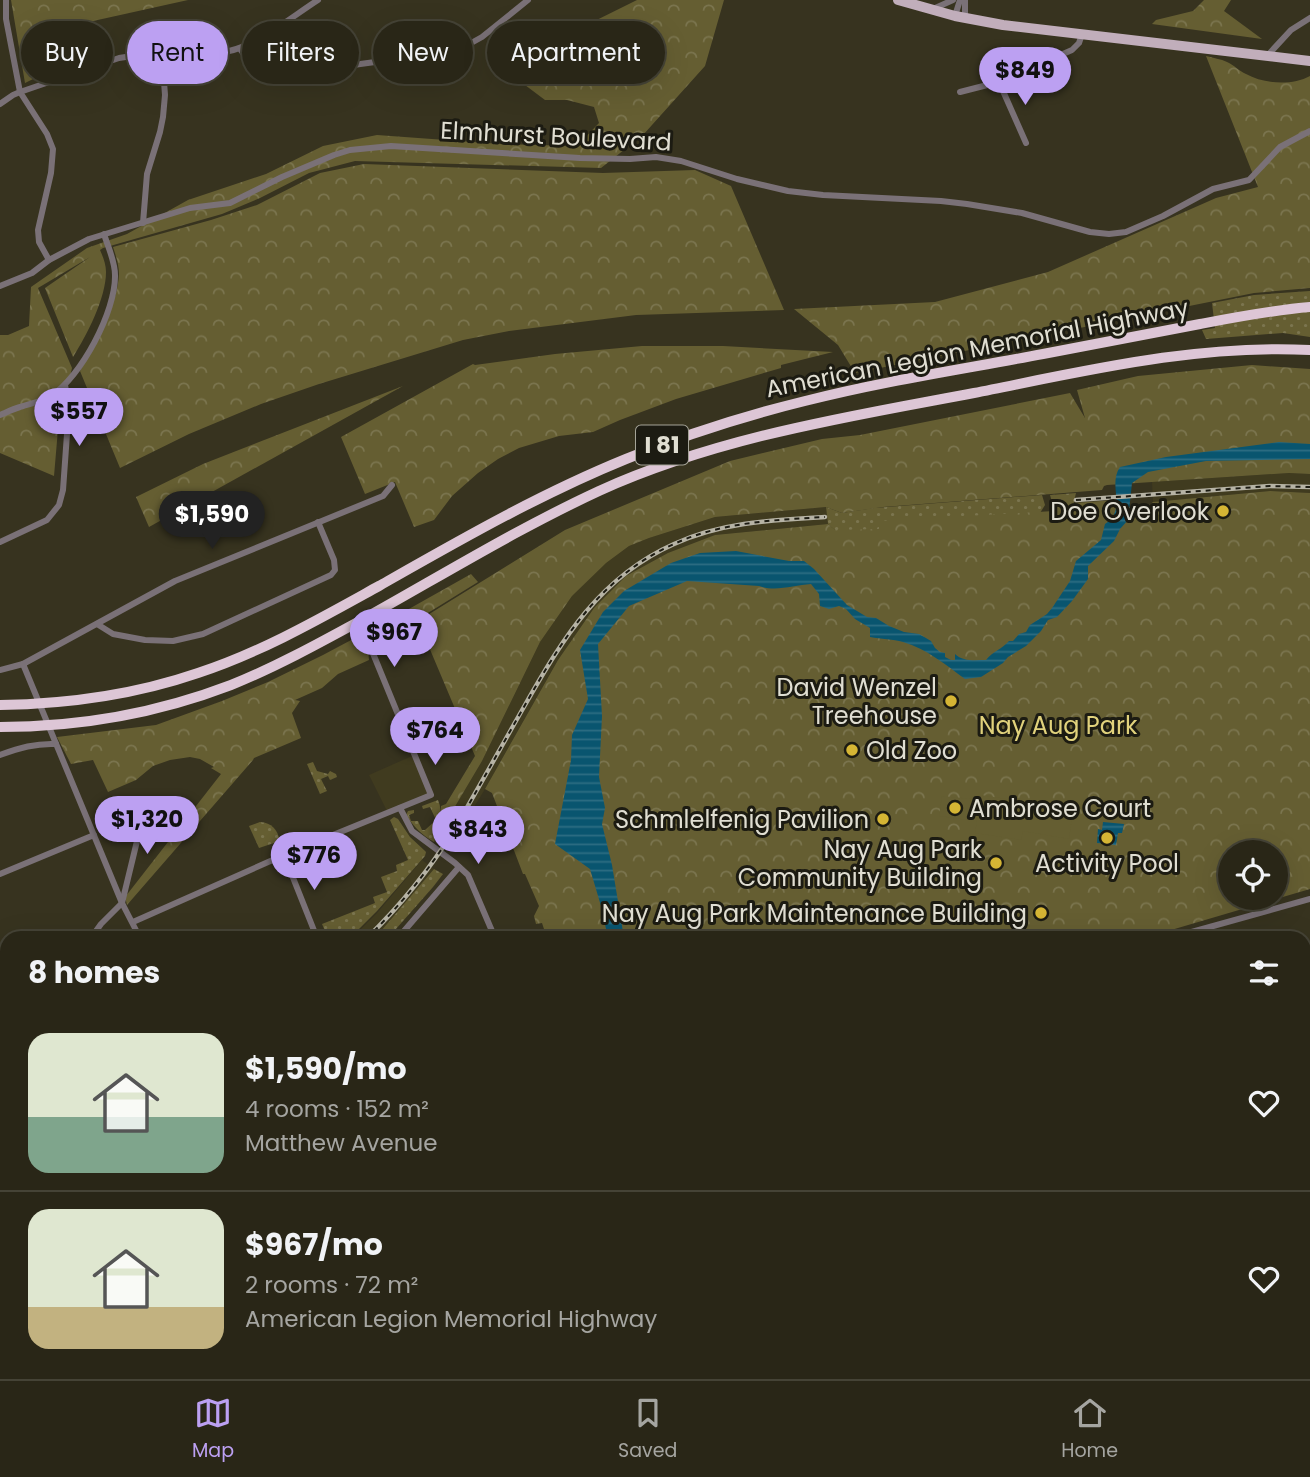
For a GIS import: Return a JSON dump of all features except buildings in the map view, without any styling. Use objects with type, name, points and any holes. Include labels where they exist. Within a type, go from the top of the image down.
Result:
[{"type":"highway","name":"American Legion Memorial Highway","points":[[0,705],[109,696],[148,688],[235,659],[305,626],[543,496],[628,458],[714,427],[790,404],[855,390],[1153,332],[1310,307]]},
{"type":"highway","name":"American Legion Memorial Highway","points":[[0,727],[104,719],[168,705],[255,675],[566,507],[637,475],[712,449],[816,423],[1148,359],[1224,350],[1310,350]]},
{"type":"main road","points":[[898,0],[930,10],[1003,25],[1310,61]]},
{"type":"street","points":[[6,0],[6,19],[20,92],[47,134],[53,149],[51,173],[38,230],[39,242],[49,260]]},
{"type":"street","points":[[228,51],[240,49],[318,0]]},
{"type":"street","points":[[240,49],[254,67],[273,76],[426,55],[470,44],[528,0]]},
{"type":"street","points":[[930,10],[953,0]]},
{"type":"street","points":[[960,17],[966,13],[962,0]]},
{"type":"street","points":[[1267,56],[1291,30],[1310,18]]},
{"type":"street","points":[[960,92],[999,82],[1072,50],[1079,43],[1082,34]]},
{"type":"street","points":[[0,104],[20,92],[127,57]]},
{"type":"street","points":[[999,82],[1026,143]]},
{"type":"street","points":[[143,223],[147,174],[163,117],[164,84]]},
{"type":"street","name":"Elmhurst Boulevard","points":[[0,286],[32,273],[49,260],[89,239],[190,208],[230,204],[282,177],[349,150],[391,146],[580,158],[656,157],[681,161],[737,179],[788,191],[954,203],[1022,212],[1100,234],[1118,234],[1167,214],[1213,189],[1249,180],[1280,147],[1310,131]]},
{"type":"street","points":[[0,415],[43,400],[65,385],[95,342],[107,312],[115,273],[104,234]]},
{"type":"street","points":[[0,542],[47,520],[58,508],[63,491],[69,406],[65,385]]},
{"type":"street","points":[[0,670],[23,664],[175,581],[383,496],[392,485]]},
{"type":"street","points":[[97,624],[113,634],[145,640],[173,641],[203,634],[331,575],[335,570],[334,560],[318,522]]},
{"type":"street","points":[[133,922],[284,855],[431,795],[372,651]]},
{"type":"street","points":[[23,664],[122,903],[137,931]]},
{"type":"street","points":[[0,755],[32,745],[56,744]]},
{"type":"street","points":[[96,931],[122,903],[146,804]]},
{"type":"street","points":[[400,808],[412,831],[468,875],[492,931]]},
{"type":"street","points":[[0,874],[94,835]]},
{"type":"street","points":[[284,855],[314,931]]},
{"type":"street","points":[[404,931],[459,867]]},
{"type":"street","points":[[1195,931],[1310,899]]},
{"type":"shaded area","points":[[1310,474],[1310,493],[1270,491],[1153,502],[1152,482]]},
{"type":"shaded area","points":[[826,507],[828,524],[715,535],[594,608],[558,660],[448,850],[434,842],[482,761],[540,642],[572,596],[603,565],[629,546],[715,517]]},
{"type":"shaded area","points":[[412,756],[429,794],[388,813],[369,775]]},
{"type":"shaded area","points":[[422,860],[434,869],[381,931],[359,931]]},
{"type":"green space","points":[[11,0],[188,0],[93,21],[21,21],[21,59]]},
{"type":"green space","points":[[637,0],[724,0],[705,66],[643,135],[601,168],[355,161],[309,173],[222,214],[100,250],[106,272],[103,293],[90,327],[73,357],[45,288],[90,257],[38,288],[72,368],[58,429],[54,476],[0,453],[0,335],[8,335],[29,326],[31,287],[87,248],[127,234],[188,200],[266,174],[323,146],[377,135],[500,144],[577,146],[599,123],[594,107],[567,100],[545,100],[524,84],[665,84],[665,21],[595,21]]},
{"type":"green space","points":[[1204,0],[1231,0],[1224,11],[1262,39],[1152,24],[1156,20],[1193,11]]},
{"type":"green space","points":[[1206,56],[1225,61],[1243,73],[1269,82],[1295,81],[1310,76],[1310,288],[1254,293],[855,373],[838,345],[794,309],[935,302],[1048,272],[1216,198],[1258,187]]},
{"type":"green space","points":[[364,164],[603,173],[695,170],[731,186],[784,310],[636,315],[509,331],[463,340],[261,404],[189,434],[120,468],[80,371],[99,337],[115,298],[119,274],[113,247],[257,205],[320,173]]},
{"type":"green space","points":[[1310,291],[1310,337],[1283,333],[1206,339],[1202,330],[1215,328],[1212,303],[1254,295]]},
{"type":"green space","points":[[642,346],[723,346],[833,352],[781,365],[781,368],[676,399],[593,432],[559,436],[519,448],[478,473],[452,496],[434,520],[414,527],[395,482],[365,494],[341,437],[473,364]]},
{"type":"green space","points":[[1252,365],[1310,369],[1310,474],[1289,473],[1107,485],[1102,490],[883,507],[842,513],[826,507],[715,517],[629,546],[606,563],[572,596],[540,642],[482,761],[434,842],[441,806],[446,804],[475,756],[418,621],[565,530],[730,461],[822,439],[860,435],[1070,393],[1085,418],[1077,390],[1138,376]]},
{"type":"green space","points":[[403,386],[149,527],[136,497],[203,464]]},
{"type":"green space","name":"Nay Aug Park","points":[[1270,491],[1310,493],[1310,889],[1288,895],[1288,840],[1218,840],[1218,910],[1239,910],[1168,931],[545,931],[542,923],[536,924],[534,916],[539,906],[523,874],[492,793],[485,789],[558,660],[594,608],[626,576],[668,553],[715,535],[828,524],[835,530],[879,529],[879,521],[1071,510],[1073,503],[1116,500],[1114,508]]},
{"type":"green space","points":[[1076,493],[1070,518],[838,533],[828,524],[826,507],[842,513],[874,508],[1042,495],[1045,505],[1040,513],[1047,516],[1053,505],[1050,495]]},
{"type":"green space","points":[[471,574],[478,582],[368,650],[369,660],[338,674],[322,688],[295,700],[300,701],[292,713],[301,738],[254,758],[127,905],[125,897],[221,774],[200,759],[190,757],[170,760],[153,766],[136,780],[108,792],[93,760],[71,764],[57,737],[156,725],[222,701],[323,655]]},
{"type":"green space","points":[[313,762],[317,771],[328,774],[330,771],[337,777],[330,780],[328,776],[321,779],[327,791],[320,794],[307,764]]},
{"type":"green space","points":[[981,795],[1073,810],[1069,839],[1023,831],[1021,840],[975,833]]},
{"type":"green space","name":"Ambrose Court","points":[[942,796],[971,799],[968,820],[939,816]]},
{"type":"green space","points":[[438,800],[440,816],[434,842],[426,837],[412,823],[406,815],[408,811],[414,810],[414,813],[409,815],[411,821],[418,821],[422,830],[425,830],[436,820],[430,807],[423,809],[422,806]]},
{"type":"green space","points":[[394,817],[398,819],[410,837],[426,852],[425,856],[357,931],[325,931],[322,924],[375,903],[373,897],[387,892],[381,877],[397,871],[396,865],[408,860],[390,820]]},
{"type":"green space","points":[[260,822],[273,827],[280,841],[259,848],[249,826]]},
{"type":"green space","points":[[434,869],[443,874],[394,931],[381,931]]},
{"type":"water","points":[[1279,442],[1310,444],[1310,459],[1206,461],[1148,472],[1132,483],[1128,520],[1114,541],[1088,566],[1088,579],[1072,601],[1057,617],[1048,620],[1026,646],[981,677],[965,679],[912,645],[870,637],[870,628],[855,619],[846,609],[839,606],[829,609],[820,606],[819,594],[811,584],[772,588],[687,581],[629,606],[598,644],[602,716],[599,777],[605,808],[602,824],[623,931],[606,931],[590,869],[555,844],[571,760],[572,735],[588,699],[580,650],[603,612],[624,591],[671,563],[700,553],[736,551],[789,561],[804,561],[847,605],[867,617],[876,618],[904,632],[919,634],[931,641],[935,648],[951,660],[955,660],[955,654],[965,659],[986,660],[1047,614],[1070,581],[1076,561],[1101,540],[1105,524],[1115,511],[1115,482],[1120,467],[1166,457]]},
{"type":"water","name":"Activity Pool","points":[[1103,822],[1124,824],[1122,833],[1118,833],[1116,845],[1097,843],[1098,829],[1102,830]]},
{"type":"railway","points":[[1076,500],[1270,486],[1310,487]]},
{"type":"railway","points":[[374,931],[403,900],[435,859],[554,656],[569,633],[604,592],[648,558],[692,537],[748,523],[825,517]]},
{"type":"place","name":"Doe Overlook","points":[[1223,511]]},
{"type":"place","name":"David Wenzel Treehouse","points":[[951,701]]},
{"type":"place","name":"Old Zoo","points":[[852,750]]},
{"type":"place","name":"Ambrose Court","points":[[955,808]]},
{"type":"place","name":"Schmlelfenig Pavilion","points":[[883,819]]},
{"type":"place","name":"Activity Pool","points":[[1107,838]]},
{"type":"place","name":"Nay Aug Park Community Building","points":[[996,863]]},
{"type":"place","name":"Nay Aug Park Maintenance Building","points":[[1041,913]]}]
